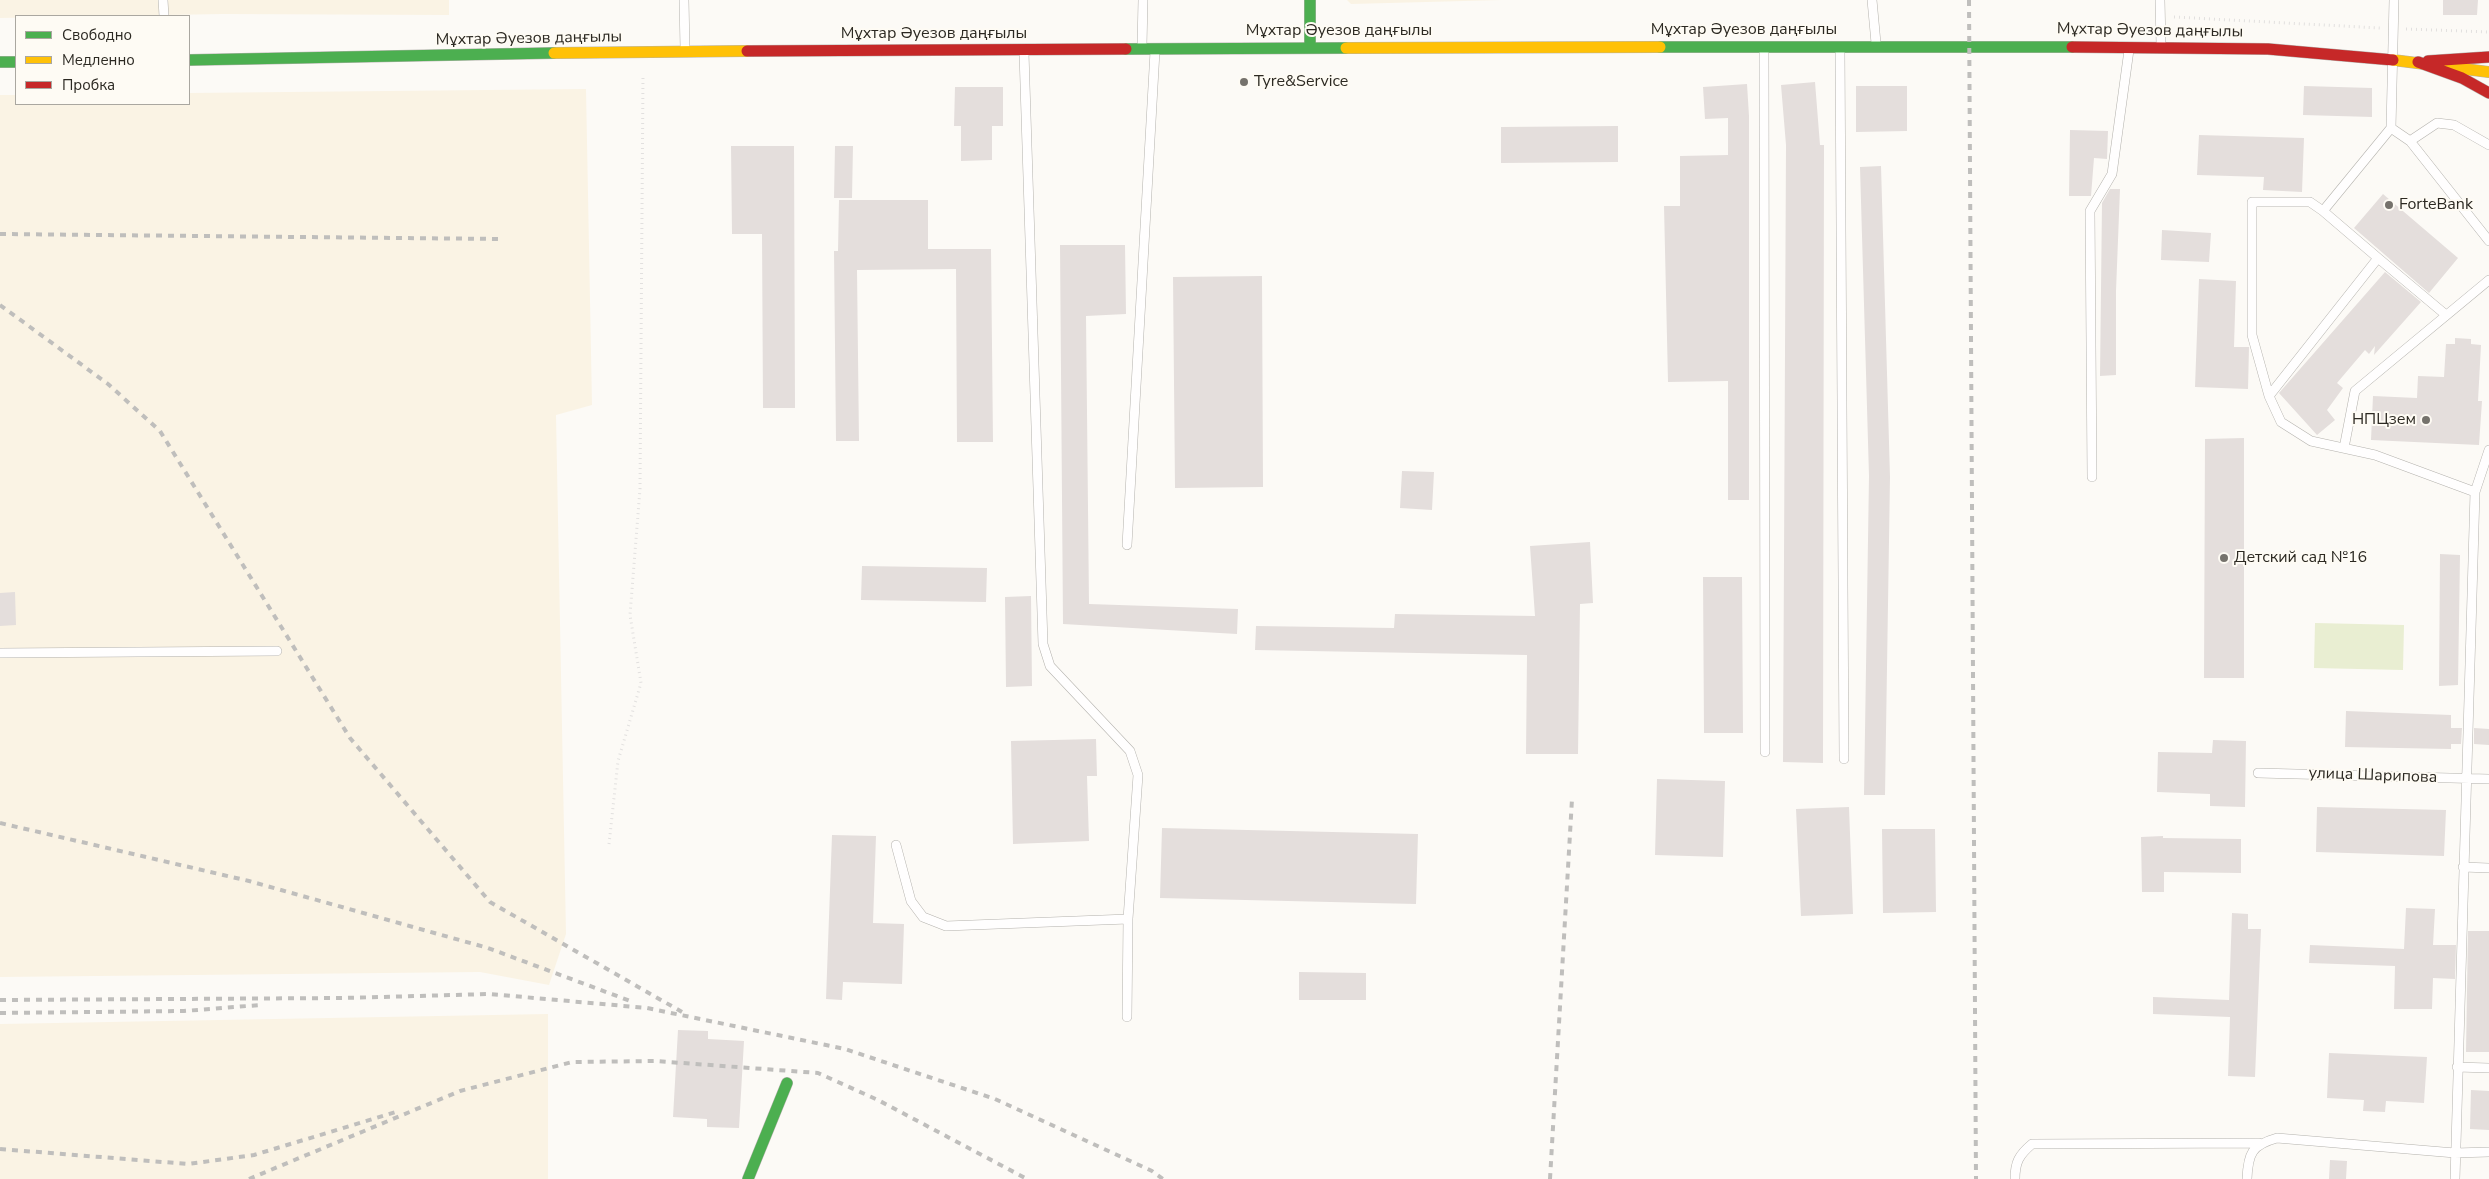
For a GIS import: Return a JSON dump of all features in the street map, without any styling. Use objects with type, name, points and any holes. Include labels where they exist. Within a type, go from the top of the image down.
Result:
[{"type":"main road","points":[[1310,0],[1310,47]]},
{"type":"main road","name":"Мұхтар Әуезов даңғылы","points":[[190,60],[684,52],[1310,47],[2130,47],[2268,49],[2394,59],[2489,72]]},
{"type":"main road","points":[[2418,62],[2489,57]]},
{"type":"main road","points":[[0,62],[15,62]]},
{"type":"main road","points":[[2418,62],[2462,78],[2489,93]]},
{"type":"main road","points":[[748,1179],[787,1083]]},
{"type":"lane","points":[[163,0],[164,15]]},
{"type":"lane","points":[[684,0],[684,52]]},
{"type":"lane","points":[[1142,49],[1143,0]]},
{"type":"lane","points":[[1872,0],[1876,46]]},
{"type":"lane","points":[[2160,0],[2162,48]]},
{"type":"lane","points":[[2323,211],[2391,128],[2394,0]]},
{"type":"lane","points":[[1764,46],[1765,752]]},
{"type":"lane","points":[[1840,46],[1844,759]]},
{"type":"lane","points":[[2092,477],[2090,211],[2112,174],[2130,47]]},
{"type":"lane","points":[[1127,545],[1155,49]]},
{"type":"lane","points":[[1024,50],[1043,644],[1050,666],[1130,751],[1138,775],[1128,919],[1127,1017]]},
{"type":"lane","points":[[2410,141],[2436,123],[2454,125],[2489,145]]},
{"type":"lane","points":[[2391,128],[2410,141],[2489,241]]},
{"type":"lane","points":[[2446,315],[2310,202],[2252,202],[2252,335],[2269,396],[2281,422],[2311,441],[2375,455],[2475,492]]},
{"type":"lane","points":[[2269,396],[2378,258]]},
{"type":"lane","points":[[2344,448],[2355,390],[2489,280]]},
{"type":"lane","points":[[2455,1179],[2475,492],[2489,450]]},
{"type":"lane","points":[[0,653],[277,651]]},
{"type":"lane","name":"улица Шарипова","points":[[2258,773],[2489,779]]},
{"type":"lane","points":[[896,845],[911,901],[923,917],[946,926],[1128,919]]},
{"type":"lane","points":[[2463,866],[2489,868]]},
{"type":"lane","points":[[2457,1067],[2489,1068]]},
{"type":"lane","points":[[2015,1179],[2015,1164],[2021,1153],[2032,1144],[2258,1143],[2277,1138],[2455,1153],[2489,1152]]},
{"type":"lane","points":[[2246,1179],[2248,1159],[2258,1143]]},
{"type":"path","points":[[2161,16],[2394,29],[2489,32]]},
{"type":"path","points":[[609,844],[618,760],[641,683],[630,615],[640,489],[643,54]]},
{"type":"shaded area","points":[[0,0],[449,0],[449,15],[15,15],[15,18],[0,18]]},
{"type":"shaded area","points":[[1347,0],[1502,0],[1351,4]]},
{"type":"shaded area","points":[[586,89],[592,405],[556,415],[566,934],[549,985],[480,972],[0,977],[0,95],[15,95],[15,105],[190,105],[190,93]]},
{"type":"shaded area","points":[[548,1014],[548,1179],[0,1179],[0,1024]]},
{"type":"green space","points":[[2315,623],[2404,625],[2403,670],[2314,668]]},
{"type":"building","points":[[2443,0],[2478,0],[2477,15],[2443,15]]},
{"type":"building","points":[[1815,82],[1820,145],[1824,145],[1823,763],[1783,762],[1786,145],[1781,85]]},
{"type":"building","points":[[1747,84],[1749,116],[1749,500],[1728,500],[1728,381],[1668,382],[1664,206],[1680,206],[1680,156],[1728,155],[1728,118],[1705,119],[1703,87]]},
{"type":"building","points":[[1856,86],[1907,86],[1907,131],[1856,132]]},
{"type":"building","points":[[2304,86],[2372,88],[2372,117],[2303,115]]},
{"type":"building","points":[[955,87],[1003,87],[1003,126],[992,126],[992,160],[961,161],[961,126],[954,126]]},
{"type":"building","points":[[1618,126],[1618,162],[1501,163],[1501,127]]},
{"type":"building","points":[[2070,130],[2108,131],[2107,159],[2094,158],[2091,196],[2069,196]]},
{"type":"building","points":[[2199,135],[2304,138],[2302,192],[2263,190],[2264,177],[2197,175]]},
{"type":"building","points":[[731,146],[794,146],[795,408],[763,408],[762,234],[732,234]]},
{"type":"building","points":[[835,146],[853,146],[852,198],[834,198]]},
{"type":"building","points":[[1881,166],[1890,477],[1885,795],[1864,795],[1869,476],[1860,167]]},
{"type":"building","points":[[2110,189],[2120,189],[2116,291],[2116,375],[2100,376],[2102,203]]},
{"type":"building","points":[[2383,194],[2458,258],[2429,293],[2354,228]]},
{"type":"building","points":[[839,200],[928,200],[928,249],[991,249],[993,442],[957,442],[956,269],[857,270],[859,441],[836,441],[834,251],[838,251]]},
{"type":"building","points":[[2162,230],[2211,233],[2209,262],[2161,260]]},
{"type":"building","points":[[1060,245],[1125,245],[1126,314],[1086,316],[1089,604],[1238,609],[1237,634],[1063,624]]},
{"type":"building","points":[[2385,272],[2421,302],[2374,355],[2375,346],[2369,354],[2365,350],[2337,383],[2343,388],[2327,410],[2335,420],[2317,435],[2279,393]]},
{"type":"building","points":[[1262,276],[1263,487],[1175,488],[1173,277]]},
{"type":"building","points":[[2199,279],[2236,281],[2234,347],[2249,347],[2248,389],[2195,387]]},
{"type":"building","name":"НПЦзем","points":[[2455,338],[2471,339],[2471,344],[2481,345],[2478,401],[2482,401],[2479,445],[2371,440],[2373,396],[2417,398],[2418,376],[2444,377],[2446,344],[2455,344]]},
{"type":"building","name":"Детский сад №16","points":[[2244,438],[2244,678],[2204,678],[2205,439]]},
{"type":"building","points":[[1402,471],[1434,472],[1432,510],[1400,508]]},
{"type":"building","points":[[1590,542],[1593,603],[1580,604],[1578,754],[1526,754],[1527,655],[1255,650],[1256,626],[1394,628],[1395,614],[1535,616],[1530,546]]},
{"type":"building","points":[[2440,554],[2460,555],[2458,685],[2439,686]]},
{"type":"building","points":[[862,566],[987,568],[986,602],[861,600]]},
{"type":"building","points":[[1703,577],[1742,577],[1743,733],[1704,733]]},
{"type":"building","points":[[15,592],[16,625],[0,626],[0,593]]},
{"type":"building","points":[[1031,596],[1032,686],[1006,687],[1005,597]]},
{"type":"building","points":[[2346,711],[2451,715],[2451,728],[2462,728],[2461,744],[2451,744],[2451,749],[2345,747]]},
{"type":"building","points":[[2474,728],[2489,729],[2489,745],[2474,744]]},
{"type":"building","points":[[1096,739],[1097,776],[1087,776],[1089,841],[1013,844],[1011,741]]},
{"type":"building","points":[[2213,740],[2246,741],[2245,807],[2210,806],[2210,794],[2157,792],[2158,752],[2212,753]]},
{"type":"building","points":[[1657,779],[1725,781],[1723,857],[1655,855]]},
{"type":"building","points":[[1849,807],[1853,914],[1801,916],[1796,809]]},
{"type":"building","points":[[2317,807],[2446,810],[2444,856],[2316,852]]},
{"type":"building","points":[[1162,828],[1418,834],[1416,904],[1160,898]]},
{"type":"building","points":[[1882,829],[1935,829],[1936,912],[1883,913]]},
{"type":"building","points":[[832,835],[876,836],[873,923],[904,924],[902,984],[843,982],[842,1000],[826,999]]},
{"type":"building","points":[[2163,836],[2163,838],[2241,839],[2241,873],[2164,872],[2164,892],[2142,892],[2141,837]]},
{"type":"building","points":[[2406,908],[2435,909],[2433,945],[2456,945],[2455,979],[2433,978],[2432,1009],[2394,1009],[2395,966],[2309,963],[2310,945],[2404,949]]},
{"type":"building","points":[[2232,913],[2248,914],[2248,929],[2261,929],[2255,1077],[2228,1076],[2230,1017],[2153,1014],[2153,997],[2229,1000]]},
{"type":"building","points":[[2468,931],[2489,931],[2489,1052],[2466,1052]]},
{"type":"building","points":[[1299,972],[1366,973],[1366,1000],[1299,1000]]},
{"type":"building","points":[[678,1030],[708,1031],[708,1039],[744,1041],[739,1128],[707,1127],[707,1119],[673,1117]]},
{"type":"building","points":[[2329,1053],[2427,1057],[2424,1103],[2386,1101],[2385,1112],[2363,1111],[2364,1100],[2327,1098]]},
{"type":"building","points":[[2471,1090],[2489,1091],[2489,1130],[2470,1129]]},
{"type":"building","points":[[2330,1160],[2347,1161],[2346,1179],[2329,1179]]},
{"type":"railway","points":[[1969,0],[1976,1179]]},
{"type":"railway","points":[[0,234],[500,239]]},
{"type":"railway","points":[[0,305],[108,384],[160,431],[350,738],[490,902],[682,1012]]},
{"type":"railway","points":[[1550,1179],[1572,799]]},
{"type":"railway","points":[[0,823],[249,881],[488,948],[633,1002]]},
{"type":"railway","points":[[0,1000],[343,998],[490,994],[647,1008],[845,1049],[995,1099],[1152,1171],[1163,1179]]},
{"type":"railway","points":[[0,1013],[184,1011],[260,1005]]},
{"type":"railway","points":[[249,1179],[460,1091],[572,1062],[655,1061],[818,1073],[878,1100],[1027,1179]]},
{"type":"railway","points":[[0,1149],[188,1164],[254,1155],[396,1112]]},
{"type":"traffic: fast","points":[[1310,0],[1310,47]]},
{"type":"traffic: fast","points":[[1660,47],[2072,47]]},
{"type":"traffic: fast","points":[[1126,49],[1346,48]]},
{"type":"traffic: fast","points":[[190,60],[554,53]]},
{"type":"traffic: fast","points":[[0,62],[15,62]]},
{"type":"traffic: fast","points":[[748,1179],[787,1083]]},
{"type":"traffic: slow","points":[[1346,48],[1660,47]]},
{"type":"traffic: slow","points":[[554,53],[747,51]]},
{"type":"traffic: slow","points":[[2393,60],[2489,72]]},
{"type":"traffic: jam","points":[[2072,47],[2268,49],[2393,60]]},
{"type":"traffic: jam","points":[[747,51],[1126,49]]},
{"type":"traffic: jam","points":[[2428,61],[2489,57]]},
{"type":"traffic: jam","points":[[2418,62],[2462,78],[2489,93]]},
{"type":"place","name":"Tyre&Service","points":[[1244,82]]},
{"type":"place","name":"ForteBank","points":[[2389,205]]},
{"type":"place","name":"НПЦзем","points":[[2426,420]]},
{"type":"place","name":"Детский сад №16","points":[[2224,558]]}]
